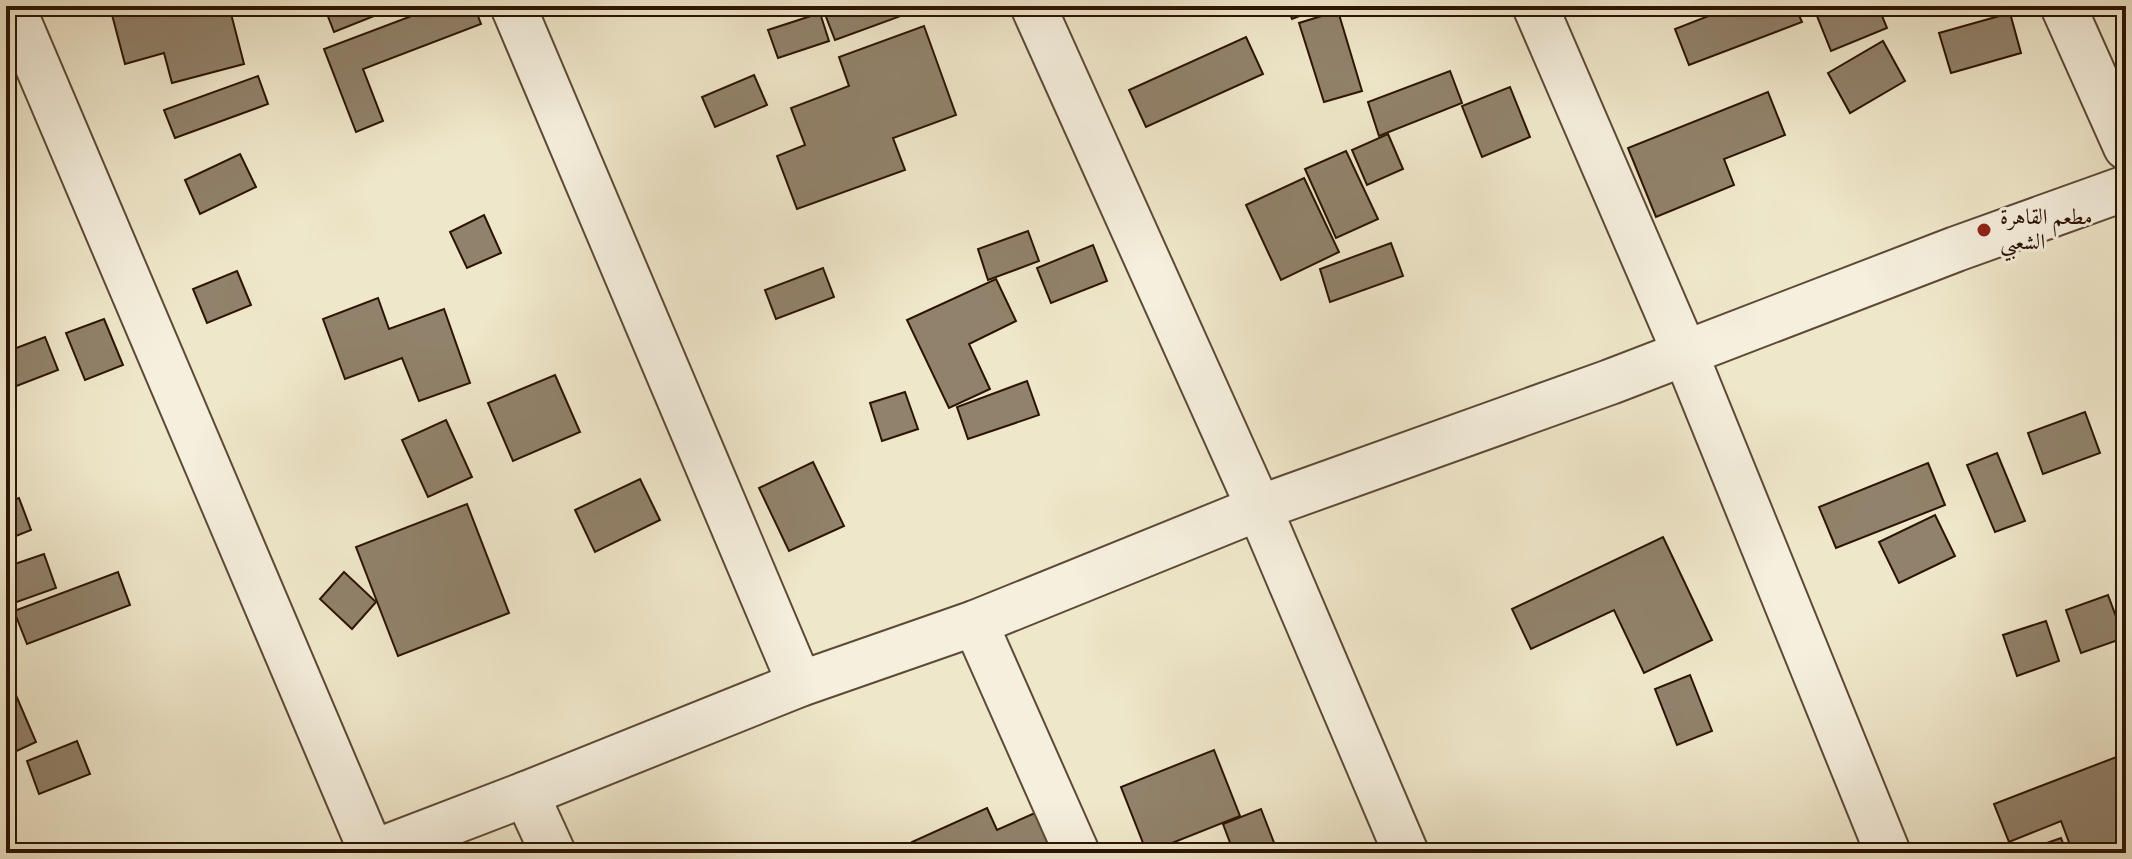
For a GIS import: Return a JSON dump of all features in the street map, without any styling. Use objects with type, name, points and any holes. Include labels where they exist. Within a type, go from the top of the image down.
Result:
[{"type":"street","points":[[12,6],[372,853],[800,684],[975,623],[1259,508],[2126,188]]},
{"type":"street","points":[[513,6],[800,684]]},
{"type":"street","points":[[1033,6],[1259,508],[1406,853]]},
{"type":"street","points":[[1535,6],[1685,353],[1888,853]]},
{"type":"street","points":[[2063,6],[2126,147]]},
{"type":"street","points":[[975,623],[1077,853]]},
{"type":"street","points":[[526,794],[553,853]]},
{"type":"building","points":[[128,6],[229,6],[244,64],[172,83],[164,53],[125,64],[111,11]]},
{"type":"building","points":[[324,6],[399,6],[334,32]]},
{"type":"building","points":[[438,6],[474,6],[481,24],[363,69],[383,121],[356,132],[324,49]]},
{"type":"building","points":[[831,6],[919,6],[920,9],[835,40],[823,9]]},
{"type":"building","points":[[1287,6],[1325,6],[1292,19]]},
{"type":"building","points":[[1734,6],[1795,6],[1802,22],[1689,65],[1675,29]]},
{"type":"building","points":[[1813,6],[1878,6],[1887,28],[1831,51]]},
{"type":"building","points":[[1338,11],[1362,91],[1324,102],[1299,23]]},
{"type":"building","points":[[820,13],[829,41],[778,58],[768,30]]},
{"type":"building","points":[[2010,13],[2021,53],[1951,73],[1939,33]]},
{"type":"building","points":[[924,26],[956,115],[893,138],[905,170],[797,209],[777,156],[805,145],[791,108],[849,86],[839,57]]},
{"type":"building","points":[[1246,37],[1263,74],[1146,127],[1129,90]]},
{"type":"building","points":[[1883,41],[1905,81],[1850,113],[1828,73]]},
{"type":"building","points":[[1450,71],[1462,103],[1379,136],[1368,102]]},
{"type":"building","points":[[754,75],[767,105],[715,127],[702,97]]},
{"type":"building","points":[[258,76],[268,104],[175,138],[164,110]]},
{"type":"building","points":[[1510,87],[1530,137],[1482,157],[1462,106]]},
{"type":"building","points":[[1768,92],[1785,135],[1724,159],[1734,185],[1656,217],[1628,148]]},
{"type":"building","points":[[1388,134],[1403,169],[1367,185],[1352,150]]},
{"type":"building","points":[[1346,151],[1378,219],[1336,238],[1305,169]]},
{"type":"building","points":[[240,154],[256,187],[200,214],[185,180]]},
{"type":"building","points":[[1304,178],[1339,252],[1281,280],[1246,205]]},
{"type":"building","points":[[484,215],[501,253],[467,268],[450,232]]},
{"type":"building","points":[[1028,231],[1039,261],[988,280],[978,249]]},
{"type":"building","points":[[1391,243],[1403,276],[1330,302],[1320,269]]},
{"type":"building","points":[[1093,245],[1107,281],[1051,303],[1037,268]]},
{"type":"building","points":[[6,254],[14,269],[6,274]]},
{"type":"building","points":[[823,268],[834,297],[776,319],[765,290]]},
{"type":"building","points":[[237,271],[251,305],[207,323],[193,289]]},
{"type":"building","points":[[996,279],[1016,321],[969,344],[990,389],[949,408],[907,320]]},
{"type":"building","points":[[378,298],[389,329],[444,309],[470,383],[419,401],[402,358],[345,379],[323,319]]},
{"type":"building","points":[[104,319],[123,365],[85,380],[66,333]]},
{"type":"building","points":[[45,337],[58,370],[6,390],[6,352]]},
{"type":"building","points":[[555,375],[580,432],[513,461],[488,403]]},
{"type":"building","points":[[1027,381],[1039,415],[968,439],[957,407]]},
{"type":"building","points":[[905,392],[918,429],[882,441],[870,403]]},
{"type":"building","points":[[2085,412],[2100,453],[2043,474],[2028,433]]},
{"type":"building","points":[[446,420],[472,477],[428,497],[402,440]]},
{"type":"building","points":[[1997,453],[2025,521],[1995,532],[1967,465]]},
{"type":"building","points":[[813,462],[844,526],[789,551],[759,488]]},
{"type":"building","points":[[1928,463],[1945,505],[1836,548],[1819,507]]},
{"type":"building","points":[[640,479],[660,520],[595,552],[575,510]]},
{"type":"building","points":[[19,498],[31,530],[6,540],[6,503]]},
{"type":"building","points":[[467,504],[509,613],[398,656],[356,547]]},
{"type":"building","points":[[1935,515],[1955,556],[1899,583],[1879,542]]},
{"type":"building","points":[[1663,537],[1712,640],[1644,673],[1614,610],[1531,649],[1512,609]]},
{"type":"building","points":[[44,554],[56,588],[11,604],[6,591],[6,567]]},
{"type":"building","points":[[118,572],[130,605],[27,644],[14,611]]},
{"type":"building","points":[[344,572],[376,602],[352,629],[320,599]]},
{"type":"building","points":[[2108,595],[2124,638],[2081,653],[2066,610]]},
{"type":"building","points":[[2046,621],[2059,661],[2017,676],[2003,635]]},
{"type":"building","points":[[6,672],[36,742],[6,756]]},
{"type":"building","points":[[1690,675],[1712,731],[1677,745],[1655,689]]},
{"type":"building","points":[[2126,707],[2126,736],[2116,712]]},
{"type":"building","points":[[77,741],[90,774],[39,794],[27,761]]},
{"type":"building","points":[[1214,750],[1240,816],[1147,853],[1121,787]]},
{"type":"building","points":[[2119,756],[2126,775],[2126,853],[2073,853],[2061,821],[2009,842],[1994,804]]},
{"type":"building","points":[[987,808],[997,830],[1037,812],[1054,850],[1046,853],[917,853],[912,842]]},
{"type":"building","points":[[1261,809],[1278,853],[1234,853],[1223,824]]},
{"type":"building","points":[[2061,838],[2067,853],[2021,853],[2021,852]]},
{"type":"place","name":"مطعم القاهرة الشعبي","points":[[1984,230]]}]
